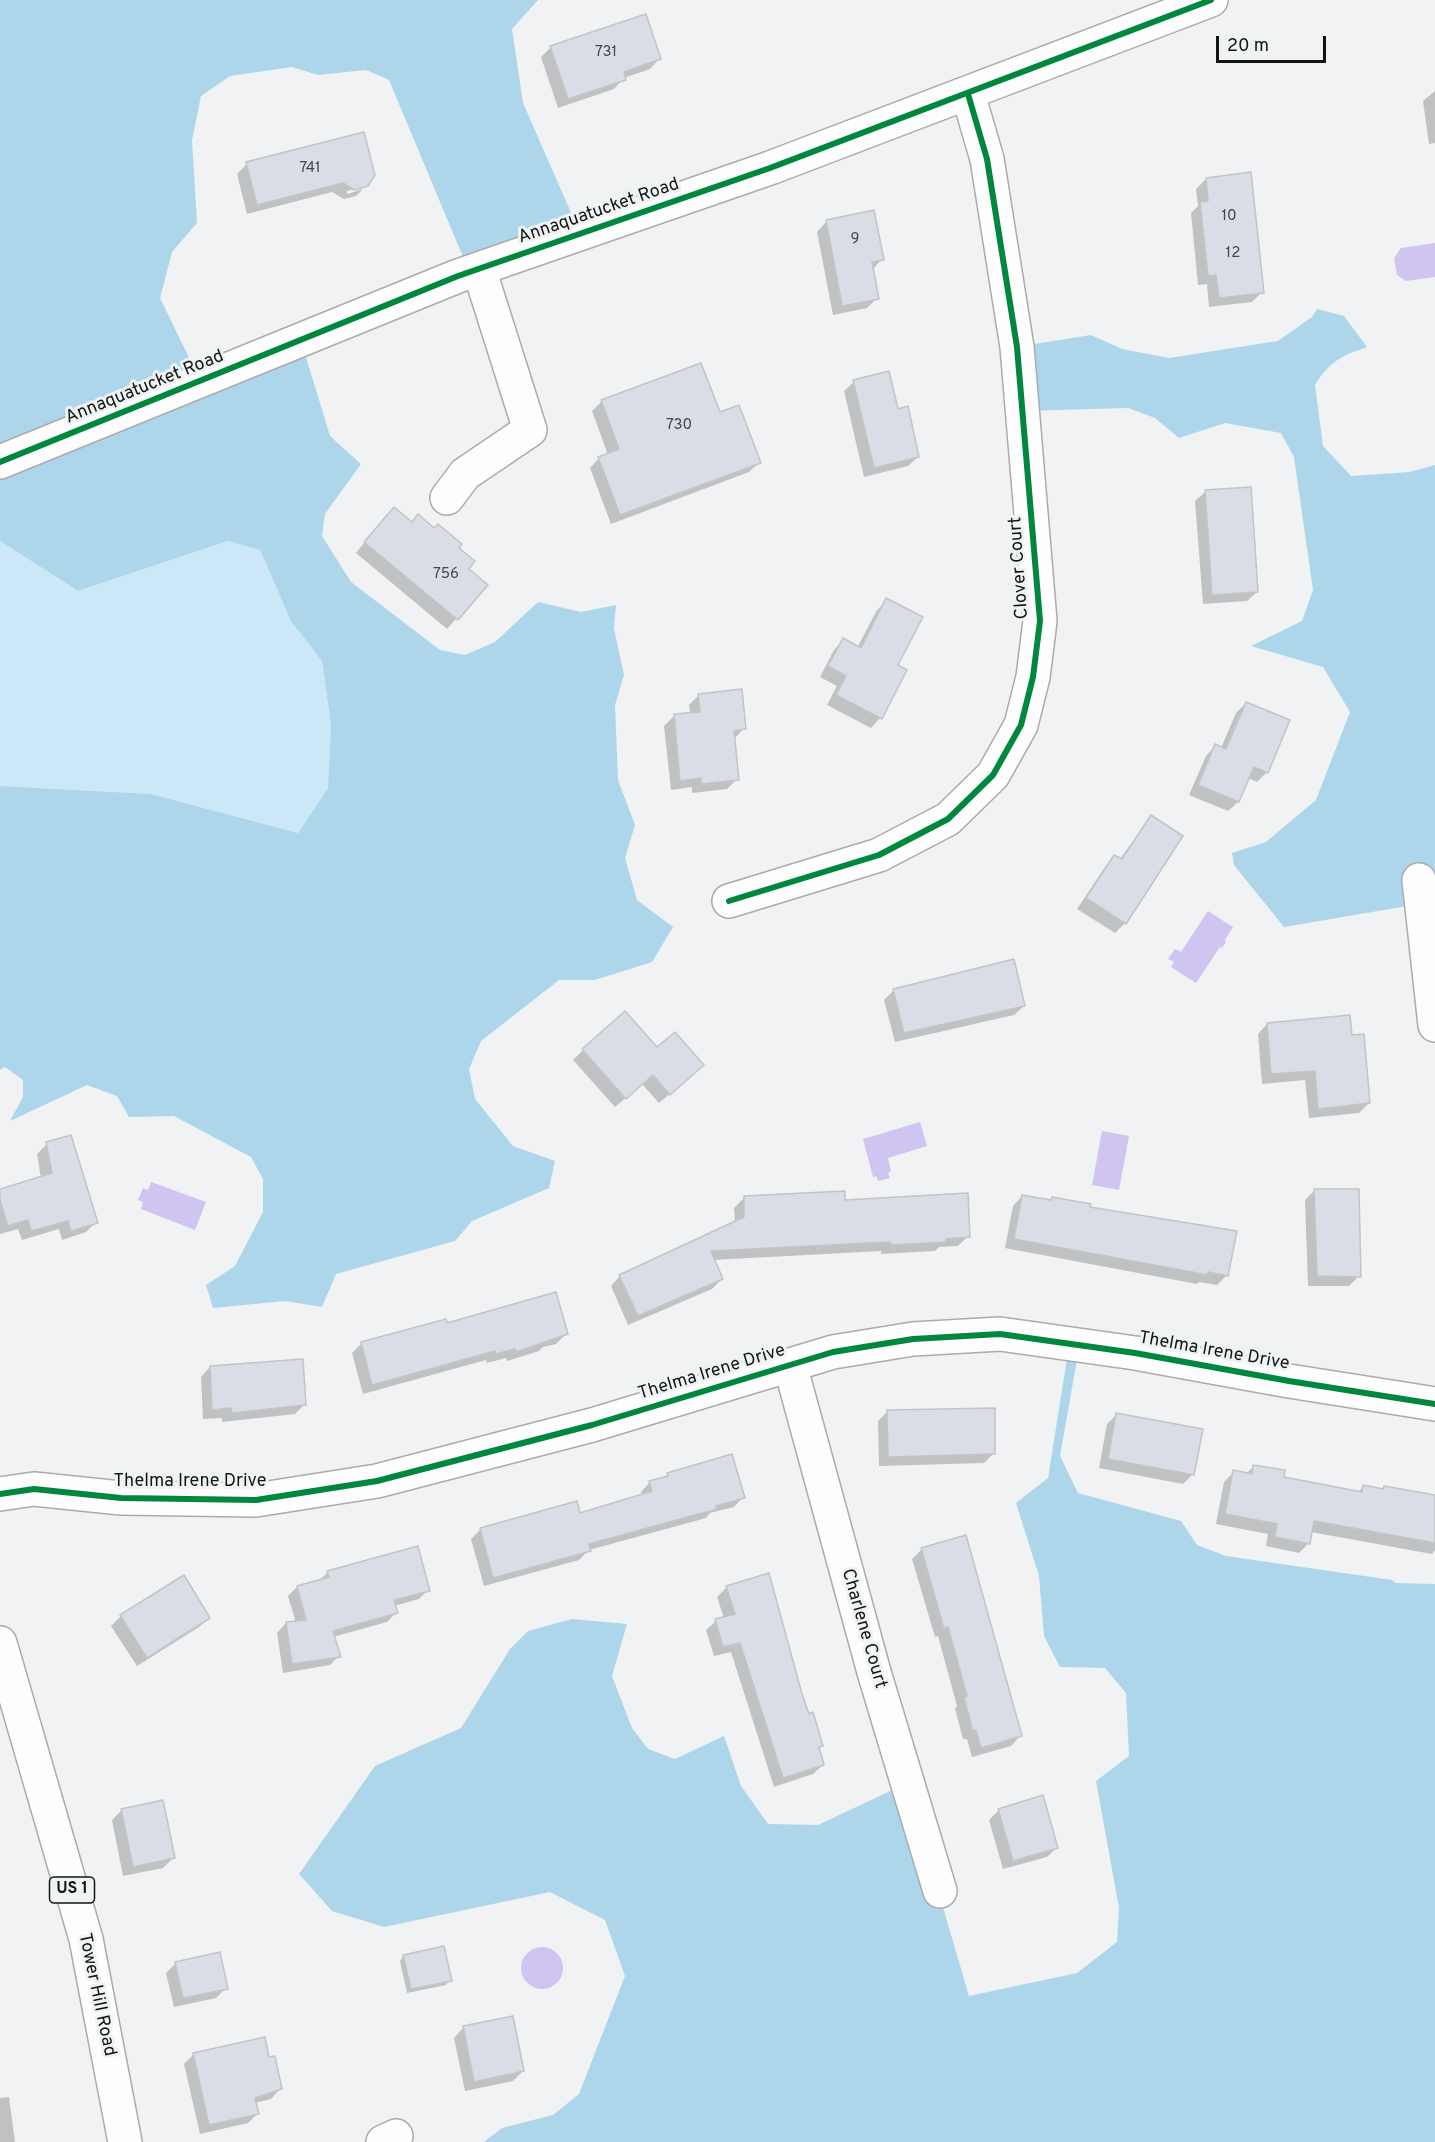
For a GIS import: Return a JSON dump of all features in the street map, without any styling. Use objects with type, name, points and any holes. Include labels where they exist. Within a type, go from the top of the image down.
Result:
[{"type":"street","name":"Annaquatucket Road","points":[[0,462],[479,269],[770,168],[1211,0]]},
{"type":"street","name":"Clover Court","points":[[729,901],[879,855],[948,819],[993,775],[1021,725],[1033,677],[1040,609],[1017,347],[987,159],[968,94]]},
{"type":"street","points":[[447,498],[465,474],[530,430],[479,269]]},
{"type":"street","points":[[1419,880],[1435,1025]]},
{"type":"street","name":"Thelma Irene Drive","points":[[0,1494],[34,1489],[121,1498],[256,1500],[377,1481],[592,1425],[833,1352],[912,1339],[1000,1334],[1135,1353],[1289,1382],[1434,1397]]},
{"type":"street","name":"Charlene Court","points":[[790,1365],[874,1672],[940,1891]]},
{"type":"street","name":"Tower Hill Road","points":[[0,1643],[86,1939],[125,2142]]},
{"type":"shaded area","points":[[0,0],[538,0],[512,29],[523,103],[576,224],[466,264],[389,80],[366,70],[318,75],[292,67],[230,76],[201,96],[192,140],[197,223],[172,252],[160,298],[198,376],[302,344],[330,436],[361,464],[325,514],[322,536],[351,582],[440,650],[465,655],[495,642],[538,602],[581,612],[616,605],[614,628],[624,675],[615,705],[618,780],[635,825],[625,858],[637,900],[673,927],[652,962],[595,980],[559,980],[481,1041],[469,1069],[475,1099],[513,1146],[555,1161],[549,1188],[472,1221],[455,1241],[336,1274],[322,1307],[285,1301],[213,1308],[206,1285],[235,1266],[263,1212],[263,1179],[251,1157],[174,1116],[129,1117],[117,1096],[87,1085],[10,1121],[23,1097],[23,1080],[5,1067],[0,1070],[0,786],[151,794],[298,833],[328,788],[331,725],[322,661],[291,621],[260,550],[228,541],[78,591],[0,541]]},
{"type":"shaded area","points":[[1435,243],[1435,277],[1406,281],[1397,275],[1394,258],[1401,248]]},
{"type":"shaded area","points":[[1317,309],[1344,316],[1367,347],[1337,360],[1315,385],[1323,446],[1351,476],[1410,472],[1435,465],[1435,881],[1425,903],[1284,927],[1234,865],[1232,853],[1266,842],[1316,800],[1350,712],[1323,667],[1251,646],[1302,621],[1313,590],[1294,457],[1281,433],[1225,423],[1179,438],[1155,418],[1128,408],[1024,411],[1022,346],[1091,335],[1122,349],[1169,358],[1278,341],[1312,317]]},
{"type":"shaded area","points":[[0,541],[78,591],[228,541],[260,550],[291,621],[322,661],[331,725],[328,788],[298,833],[151,794],[0,786]]},
{"type":"shaded area","points":[[1208,911],[1233,927],[1226,942],[1222,948],[1220,947],[1196,983],[1171,967],[1174,962],[1168,959],[1175,949],[1181,952]]},
{"type":"shaded area","points":[[920,1122],[927,1146],[888,1158],[890,1178],[878,1181],[876,1176],[873,1177],[863,1139]]},
{"type":"shaded area","points":[[1102,1131],[1129,1136],[1119,1190],[1092,1185]]},
{"type":"shaded area","points":[[151,1182],[206,1202],[195,1230],[141,1209],[143,1202],[138,1200],[143,1188],[148,1190]]},
{"type":"shaded area","points":[[1069,1346],[1079,1348],[1060,1456],[1078,1493],[1181,1521],[1197,1545],[1226,1556],[1392,1580],[1396,1583],[1435,1584],[1435,2142],[484,2142],[502,2128],[553,2115],[579,2094],[625,1976],[605,1920],[550,1892],[384,1927],[332,1911],[299,1874],[375,1766],[461,1728],[510,1649],[528,1631],[572,1619],[627,1624],[612,1676],[632,1728],[648,1749],[675,1759],[724,1736],[741,1786],[768,1824],[818,1825],[901,1786],[909,1792],[969,1996],[1077,1973],[1117,1942],[1119,1908],[1096,1781],[1129,1756],[1126,1693],[1105,1668],[1060,1667],[1044,1636],[1039,1576],[1016,1503],[1048,1478]]},
{"type":"shaded area","points":[[542,1947],[557,1953],[563,1968],[557,1983],[542,1989],[527,1983],[521,1968],[527,1953]]},
{"type":"building","points":[[646,14],[661,59],[624,72],[626,80],[568,99],[550,46]]},
{"type":"building","points":[[364,132],[375,175],[368,186],[354,190],[343,183],[257,205],[246,162]]},
{"type":"building","points":[[1251,172],[1264,293],[1219,298],[1216,275],[1208,276],[1200,202],[1208,201],[1206,178]]},
{"type":"building","points":[[874,210],[884,260],[872,262],[879,299],[842,306],[826,220]]},
{"type":"building","points":[[701,363],[720,412],[739,405],[761,463],[620,515],[598,457],[619,449],[601,400]]},
{"type":"building","points":[[889,371],[898,409],[908,406],[919,457],[874,468],[853,380]]},
{"type":"building","points":[[1251,487],[1258,592],[1212,595],[1205,490]]},
{"type":"building","points":[[394,507],[412,522],[418,514],[434,528],[438,524],[462,544],[459,548],[475,561],[469,569],[488,585],[458,620],[364,542]]},
{"type":"building","points":[[886,598],[923,617],[898,665],[907,670],[882,719],[836,695],[846,676],[828,666],[843,638],[861,648]]},
{"type":"building","points":[[742,689],[746,729],[734,731],[739,780],[701,784],[701,778],[680,781],[674,714],[700,712],[698,694]]},
{"type":"building","points":[[1246,702],[1290,720],[1268,773],[1254,767],[1239,802],[1198,785],[1215,744],[1226,749]]},
{"type":"building","points":[[1151,815],[1183,836],[1126,924],[1086,898],[1114,855],[1122,859]]},
{"type":"building","points":[[1014,959],[1025,1006],[904,1033],[893,989]]},
{"type":"building","points":[[625,1011],[657,1047],[675,1032],[704,1065],[670,1095],[653,1075],[626,1099],[582,1049]]},
{"type":"building","points":[[1350,1015],[1352,1035],[1364,1034],[1370,1103],[1318,1109],[1315,1071],[1271,1074],[1267,1023]]},
{"type":"building","points":[[71,1135],[98,1223],[71,1231],[68,1221],[31,1231],[28,1220],[8,1226],[0,1200],[0,1189],[52,1173],[46,1142]]},
{"type":"building","points":[[1314,1189],[1359,1189],[1361,1277],[1317,1276]]},
{"type":"building","points":[[845,1191],[845,1200],[968,1193],[970,1237],[946,1239],[946,1242],[891,1245],[890,1242],[711,1251],[723,1279],[638,1316],[619,1275],[744,1217],[744,1196]]},
{"type":"building","points":[[1022,1195],[1051,1200],[1052,1197],[1091,1204],[1090,1207],[1237,1231],[1228,1276],[1208,1272],[1208,1275],[1014,1239]]},
{"type":"building","points":[[556,1292],[568,1334],[516,1352],[515,1349],[496,1354],[495,1351],[372,1385],[361,1342],[446,1319],[447,1323]]},
{"type":"building","points":[[303,1359],[306,1405],[232,1413],[231,1408],[212,1410],[210,1366]]},
{"type":"building","points":[[995,1408],[995,1454],[888,1457],[887,1410]]},
{"type":"building","points":[[1116,1413],[1203,1429],[1194,1475],[1108,1459]]},
{"type":"building","points":[[732,1454],[745,1498],[716,1506],[717,1509],[589,1544],[591,1551],[493,1578],[480,1528],[577,1501],[580,1513],[652,1491],[649,1481],[668,1476],[667,1473]]},
{"type":"building","points":[[1253,1465],[1285,1470],[1284,1477],[1362,1492],[1363,1485],[1383,1489],[1384,1486],[1435,1495],[1435,1543],[1314,1521],[1310,1544],[1275,1537],[1277,1524],[1225,1514],[1233,1470],[1252,1474]]},
{"type":"building","points":[[966,1535],[1022,1736],[981,1748],[976,1730],[973,1731],[964,1698],[967,1696],[948,1627],[944,1629],[921,1548]]},
{"type":"building","points":[[418,1546],[430,1591],[394,1600],[398,1613],[333,1631],[341,1657],[292,1664],[286,1622],[306,1620],[297,1586],[329,1577],[327,1571]]},
{"type":"building","points":[[769,1573],[802,1694],[809,1714],[813,1712],[823,1746],[819,1747],[824,1765],[783,1778],[740,1643],[723,1647],[715,1619],[735,1614],[726,1586]]},
{"type":"building","points":[[184,1575],[210,1618],[147,1658],[120,1615]]},
{"type":"building","points":[[1043,1795],[1058,1848],[1013,1861],[998,1809]]},
{"type":"building","points":[[163,1800],[175,1858],[133,1867],[121,1809]]},
{"type":"building","points":[[444,1946],[452,1981],[411,1989],[403,1955]]},
{"type":"building","points":[[220,1952],[228,1989],[183,1998],[175,1962]]},
{"type":"building","points":[[513,2016],[524,2071],[474,2082],[463,2026]]},
{"type":"building","points":[[265,2037],[269,2057],[275,2056],[282,2089],[255,2098],[259,2114],[209,2125],[193,2053]]},
{"type":"cycle path","points":[[0,462],[458,276],[770,168],[1211,0]]},
{"type":"cycle path","points":[[729,901],[879,855],[948,819],[993,775],[1021,725],[1033,677],[1040,621],[1017,347],[987,159],[968,94]]},
{"type":"cycle path","points":[[0,1494],[34,1489],[121,1498],[256,1500],[377,1481],[592,1425],[833,1352],[913,1339],[1000,1334],[1135,1353],[1435,1404]]}]
